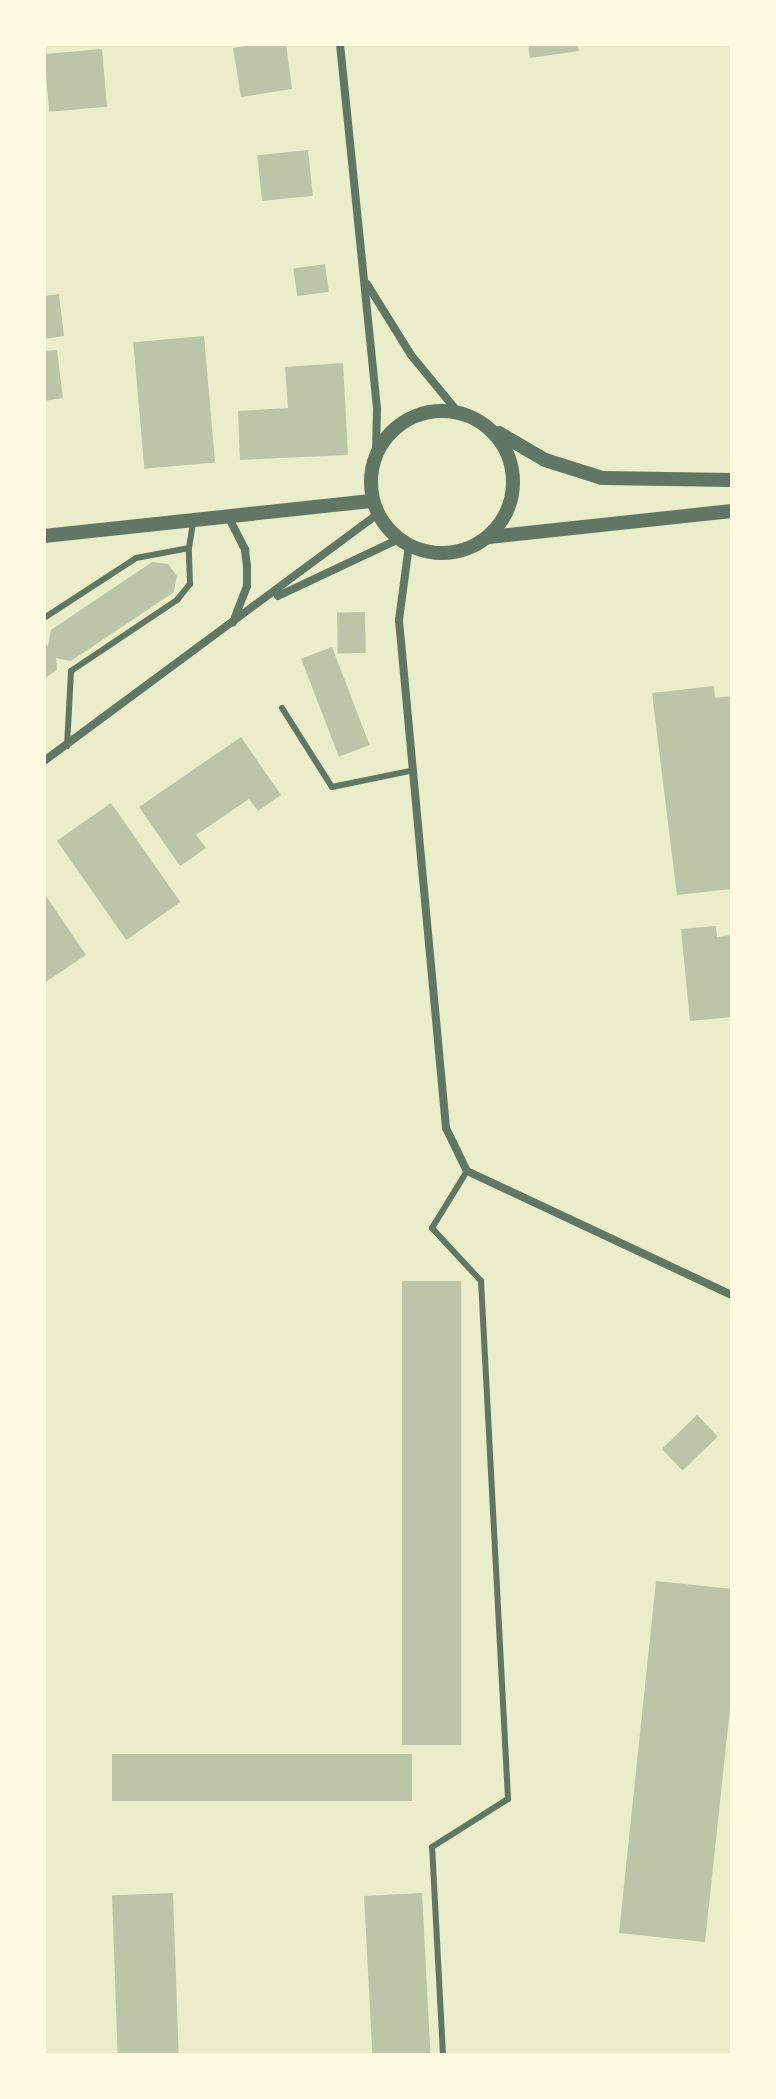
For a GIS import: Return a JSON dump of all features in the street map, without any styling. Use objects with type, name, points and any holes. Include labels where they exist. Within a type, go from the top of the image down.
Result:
[{"type":"street","points":[[340,44],[377,408],[376,453],[370,477],[375,508],[404,542],[450,553],[489,537],[732,511]]},
{"type":"street","points":[[365,280],[411,355],[457,411],[545,460],[602,478],[732,480]]},
{"type":"street","points":[[376,453],[389,433],[409,418],[432,410],[457,411]]},
{"type":"street","points":[[489,537],[505,518],[513,495],[513,470],[506,447],[490,428]]},
{"type":"street","points":[[44,536],[375,508]]},
{"type":"street","points":[[44,761],[262,603],[375,508]]},
{"type":"street","points":[[229,518],[243,543],[247,567],[247,586],[233,623]]},
{"type":"street","points":[[262,603],[404,542]]},
{"type":"street","points":[[404,542],[399,620],[410,771],[446,1128],[467,1171],[732,1295]]},
{"type":"lane","points":[[67,746],[71,671],[177,600],[190,584],[189,548],[193,522]]},
{"type":"lane","points":[[44,618],[136,558],[189,548]]},
{"type":"lane","points":[[282,708],[332,787],[410,771]]},
{"type":"lane","points":[[443,2055],[432,1847],[508,1799],[481,1281],[432,1228],[467,1171]]},
{"type":"building","points":[[286,44],[292,89],[241,97],[233,48]]},
{"type":"building","points":[[528,44],[577,44],[579,51],[530,58]]},
{"type":"building","points":[[102,49],[107,107],[49,112],[44,54]]},
{"type":"building","points":[[308,150],[313,196],[262,201],[257,155]]},
{"type":"building","points":[[325,264],[329,292],[297,296],[293,268]]},
{"type":"building","points":[[59,294],[64,336],[44,339],[44,296]]},
{"type":"building","points":[[204,336],[215,463],[144,469],[133,342]]},
{"type":"building","points":[[57,350],[63,398],[44,401],[44,351]]},
{"type":"building","points":[[343,363],[348,455],[240,460],[238,411],[288,408],[285,367]]},
{"type":"building","points":[[152,562],[168,564],[177,576],[174,592],[71,661],[56,658],[57,670],[44,679],[44,640],[48,646],[51,630]]},
{"type":"building","points":[[337,612],[365,612],[366,653],[338,653]]},
{"type":"building","points":[[332,647],[370,745],[339,757],[301,659]]},
{"type":"building","points":[[714,686],[715,698],[732,696],[732,889],[677,895],[652,693]]},
{"type":"building","points":[[241,737],[281,795],[258,811],[249,799],[196,835],[206,848],[180,866],[139,807]]},
{"type":"building","points":[[111,803],[180,902],[126,940],[57,841]]},
{"type":"building","points":[[44,893],[86,955],[44,983]]},
{"type":"building","points":[[716,926],[717,937],[732,935],[732,1017],[690,1021],[681,929]]},
{"type":"building","points":[[402,1281],[461,1281],[461,1745],[402,1745]]},
{"type":"building","points":[[697,1415],[718,1437],[683,1471],[662,1449]]},
{"type":"building","points":[[656,1581],[732,1589],[732,1690],[705,1942],[619,1933]]},
{"type":"building","points":[[112,1754],[412,1754],[412,1801],[112,1801]]},
{"type":"building","points":[[173,1893],[179,2055],[118,2055],[112,1895]]},
{"type":"building","points":[[422,1893],[430,2055],[372,2055],[364,1896]]}]
